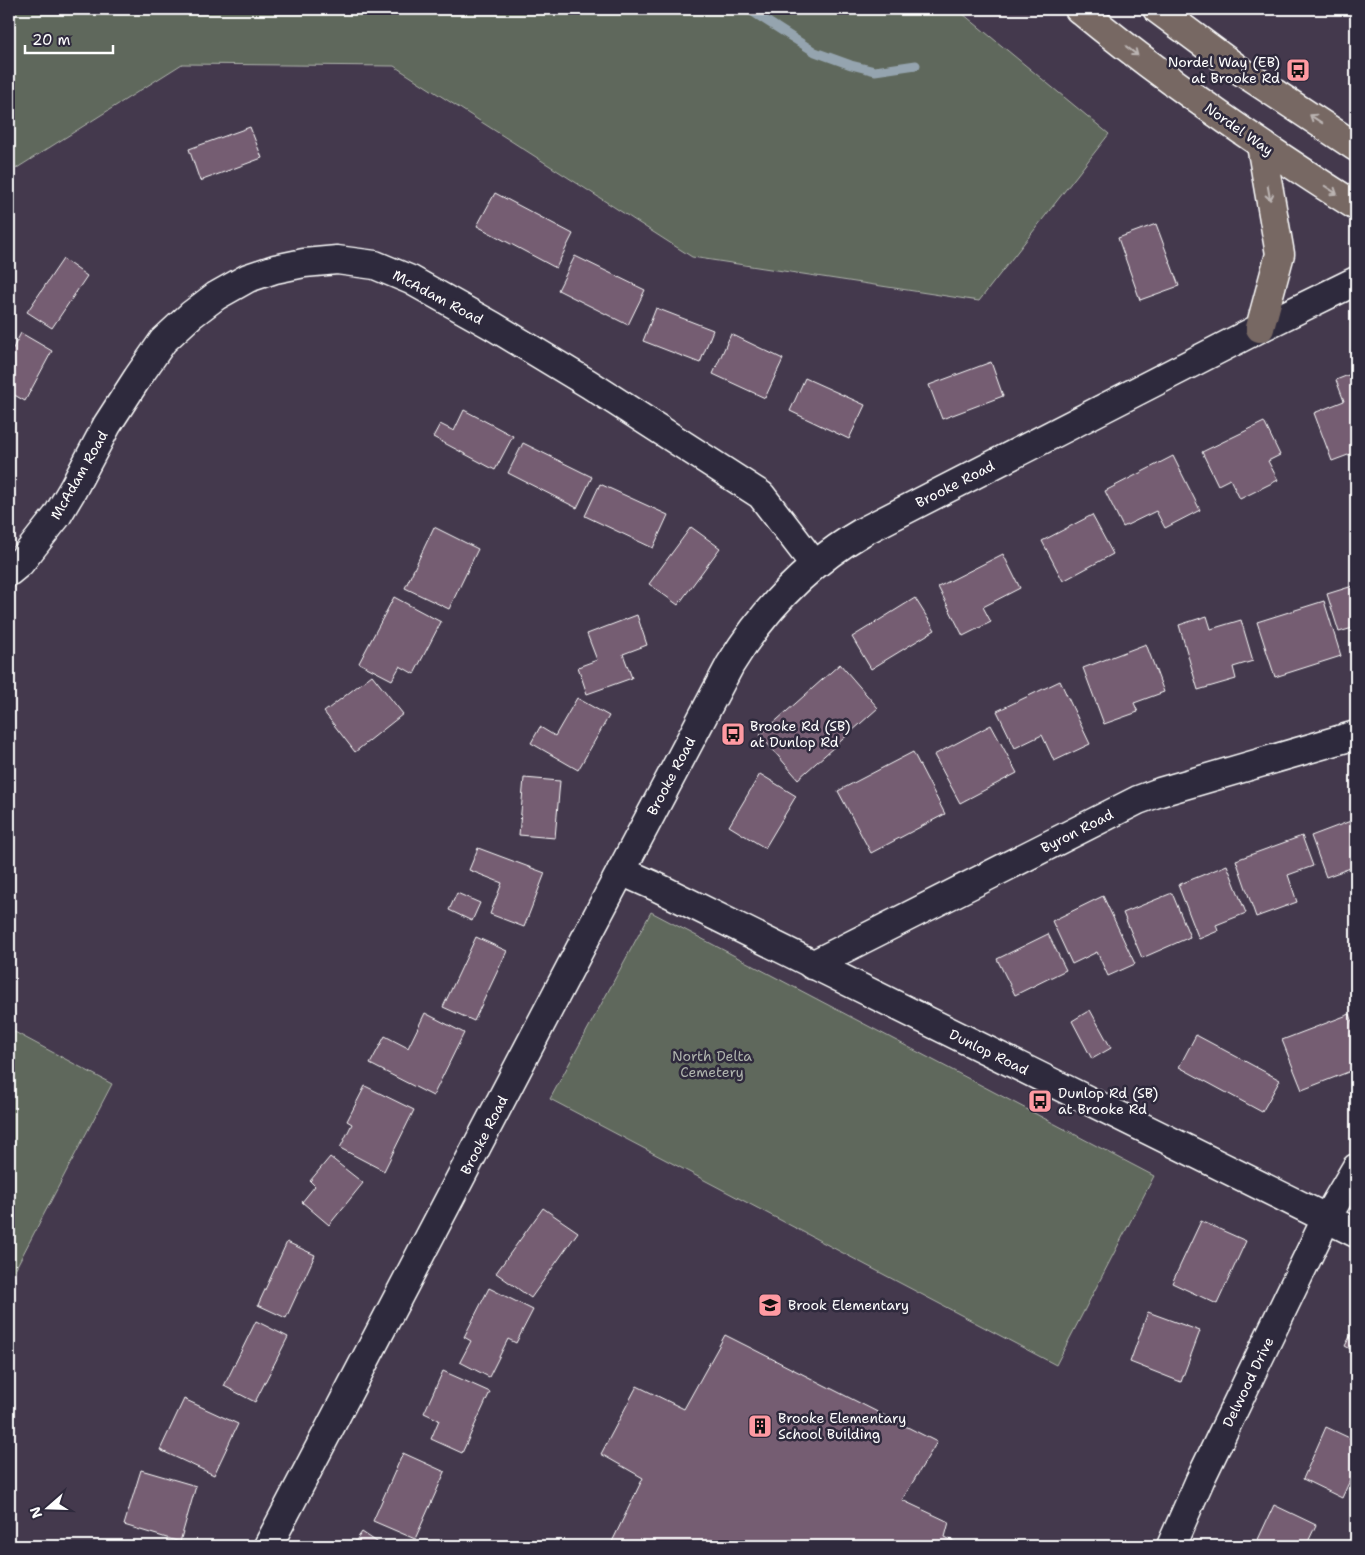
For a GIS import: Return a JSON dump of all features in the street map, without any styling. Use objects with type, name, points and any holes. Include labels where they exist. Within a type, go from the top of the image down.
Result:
[{"type":"main road","name":"Nordel Way","points":[[1079,9],[1161,73],[1260,145],[1356,206]]},
{"type":"main road","points":[[1157,9],[1238,69],[1356,147]]},
{"type":"main road","points":[[1260,145],[1280,254],[1260,328]]},
{"type":"street","name":"McAdam Road","points":[[9,572],[20,563],[57,516],[107,426],[138,376],[163,341],[176,328],[216,296],[248,278],[294,265],[338,260],[375,265],[411,280],[493,326],[589,384],[760,496],[814,564]]},
{"type":"street","name":"Brooke Road","points":[[268,1546],[725,674],[744,642],[770,609],[814,564],[840,545],[864,531],[1260,328],[1356,281]]},
{"type":"street","name":"Byron Road","points":[[812,965],[1138,800],[1356,735]]},
{"type":"street","name":"Dunlop Road","points":[[622,871],[1356,1233]]},
{"type":"street","name":"Delwood Drive","points":[[1171,1546],[1200,1480],[1326,1218],[1356,1168]]},
{"type":"green space","points":[[9,9],[957,9],[1109,134],[979,301],[692,257],[394,66],[182,64],[9,173]]},
{"type":"green space","name":"North Delta Cemetery","points":[[651,912],[1154,1176],[1056,1365],[550,1099]]},
{"type":"green space","points":[[9,1029],[112,1084],[9,1281]]},
{"type":"building","points":[[250,127],[262,158],[200,181],[189,149]]},
{"type":"building","points":[[495,193],[573,234],[556,268],[477,226]]},
{"type":"building","points":[[1156,224],[1179,286],[1140,300],[1118,238]]},
{"type":"building","points":[[575,256],[645,290],[628,325],[558,290]]},
{"type":"building","points":[[63,259],[87,276],[52,328],[27,312]]},
{"type":"building","points":[[656,308],[713,330],[700,363],[643,341]]},
{"type":"building","points":[[21,333],[52,351],[25,401],[9,392],[9,356]]},
{"type":"building","points":[[731,334],[783,359],[765,398],[713,374]]},
{"type":"building","points":[[991,362],[1003,396],[942,419],[929,385]]},
{"type":"building","points":[[1356,372],[1356,452],[1332,461],[1314,413],[1344,401],[1336,380]]},
{"type":"building","points":[[805,378],[865,405],[849,439],[790,411]]},
{"type":"building","points":[[464,410],[513,436],[495,470],[433,437],[440,424],[454,431]]},
{"type":"building","points":[[1264,422],[1280,455],[1268,461],[1278,480],[1240,499],[1230,479],[1218,485],[1202,452]]},
{"type":"building","points":[[523,443],[592,477],[577,508],[508,473]]},
{"type":"building","points":[[1173,456],[1200,510],[1165,528],[1156,511],[1123,527],[1105,491]]},
{"type":"building","points":[[600,484],[668,515],[653,548],[585,516]]},
{"type":"building","points":[[1092,515],[1113,554],[1063,581],[1042,541]]},
{"type":"building","points":[[434,527],[478,549],[449,609],[405,588]]},
{"type":"building","points":[[691,527],[720,548],[678,605],[649,584]]},
{"type":"building","points":[[1356,541],[1356,556],[1352,542]]},
{"type":"building","points":[[1003,554],[1020,588],[983,607],[991,622],[963,636],[938,587]]},
{"type":"building","points":[[1356,585],[1356,627],[1339,632],[1327,594]]},
{"type":"building","points":[[394,597],[441,622],[414,674],[400,666],[392,680],[359,663]]},
{"type":"building","points":[[915,598],[935,630],[871,669],[852,637]]},
{"type":"building","points":[[1324,601],[1341,656],[1275,677],[1257,622]]},
{"type":"building","points":[[637,615],[647,645],[623,654],[632,678],[587,694],[578,667],[597,660],[587,634]]},
{"type":"building","points":[[1207,616],[1211,629],[1241,620],[1253,661],[1233,667],[1236,679],[1198,690],[1179,625]]},
{"type":"building","points":[[1146,644],[1164,692],[1134,703],[1138,712],[1104,724],[1083,668]]},
{"type":"building","points":[[840,664],[878,708],[798,779],[760,735]]},
{"type":"building","points":[[372,675],[403,714],[355,752],[324,712]]},
{"type":"building","points":[[1060,681],[1090,744],[1054,761],[1042,735],[1015,748],[997,711]]},
{"type":"building","points":[[9,685],[13,686],[9,704]]},
{"type":"building","points":[[577,698],[609,716],[578,770],[531,743],[540,727],[555,736]]},
{"type":"building","points":[[991,725],[1017,773],[960,803],[934,755]]},
{"type":"building","points":[[913,752],[945,814],[871,853],[838,791]]},
{"type":"building","points":[[760,774],[796,796],[765,848],[729,826]]},
{"type":"building","points":[[524,778],[560,781],[555,838],[519,835]]},
{"type":"building","points":[[1356,819],[1356,866],[1326,877],[1311,836]]},
{"type":"building","points":[[1302,836],[1313,866],[1288,875],[1297,902],[1256,917],[1236,860]]},
{"type":"building","points":[[478,848],[545,873],[524,927],[490,914],[502,883],[469,870]]},
{"type":"building","points":[[1227,865],[1246,913],[1216,925],[1218,931],[1199,939],[1178,885]]},
{"type":"building","points":[[457,893],[480,903],[472,921],[449,910]]},
{"type":"building","points":[[1172,893],[1190,937],[1142,958],[1123,913]]},
{"type":"building","points":[[1103,896],[1135,964],[1108,976],[1097,952],[1072,964],[1052,921]]},
{"type":"building","points":[[1048,934],[1066,970],[1015,995],[997,959]]},
{"type":"building","points":[[476,937],[507,951],[474,1021],[443,1007]]},
{"type":"building","points":[[1090,1010],[1111,1048],[1092,1059],[1072,1021]]},
{"type":"building","points":[[425,1013],[464,1033],[433,1096],[370,1064],[385,1036],[408,1048]]},
{"type":"building","points":[[1350,1014],[1356,1032],[1356,1069],[1302,1090],[1282,1040]]},
{"type":"building","points":[[1196,1035],[1280,1080],[1262,1112],[1179,1067]]},
{"type":"building","points":[[365,1086],[414,1110],[384,1171],[340,1148],[352,1124],[347,1121]]},
{"type":"building","points":[[330,1157],[363,1183],[329,1225],[302,1202],[315,1186],[310,1181]]},
{"type":"building","points":[[543,1208],[578,1232],[531,1298],[496,1273]]},
{"type":"building","points":[[1201,1221],[1246,1241],[1217,1304],[1172,1283]]},
{"type":"building","points":[[287,1242],[315,1255],[286,1318],[258,1305]]},
{"type":"building","points":[[489,1288],[533,1310],[516,1343],[508,1339],[489,1377],[460,1362],[471,1341],[464,1337]]},
{"type":"building","points":[[1148,1312],[1200,1331],[1181,1382],[1130,1362]]},
{"type":"building","points":[[256,1321],[288,1337],[255,1402],[224,1386]]},
{"type":"building","points":[[1356,1325],[1356,1352],[1345,1346]]},
{"type":"building","name":"Brooke Elementary School Building","points":[[725,1335],[937,1442],[902,1500],[949,1522],[945,1537],[963,1546],[610,1546],[643,1478],[601,1454],[637,1386],[684,1409]]},
{"type":"building","points":[[443,1371],[490,1392],[462,1453],[431,1439],[439,1420],[424,1413]]},
{"type":"building","points":[[184,1399],[238,1424],[214,1475],[160,1450]]},
{"type":"building","points":[[1326,1427],[1356,1441],[1356,1467],[1342,1498],[1303,1479]]},
{"type":"building","points":[[403,1453],[445,1472],[415,1539],[373,1521]]},
{"type":"building","points":[[141,1470],[196,1486],[180,1542],[124,1525]]},
{"type":"building","points":[[1274,1505],[1316,1525],[1306,1546],[1255,1546]]},
{"type":"building","points":[[362,1532],[383,1546],[352,1546]]},
{"type":"building","points":[[111,1542],[121,1546],[109,1546]]},
{"type":"waterway","points":[[748,9],[815,52],[851,65],[875,71],[916,65]]},
{"type":"place","name":"Nordel Way (EB) at Brooke Rd","points":[[1298,70]]},
{"type":"place","name":"Brooke Rd (SB) at Dunlop Rd","points":[[733,734]]},
{"type":"place","name":"Dunlop Rd (SB) at Brooke Rd","points":[[1040,1101]]},
{"type":"place","name":"Brook Elementary","points":[[770,1305]]},
{"type":"place","name":"Brooke Elementary School Building","points":[[760,1426]]}]
